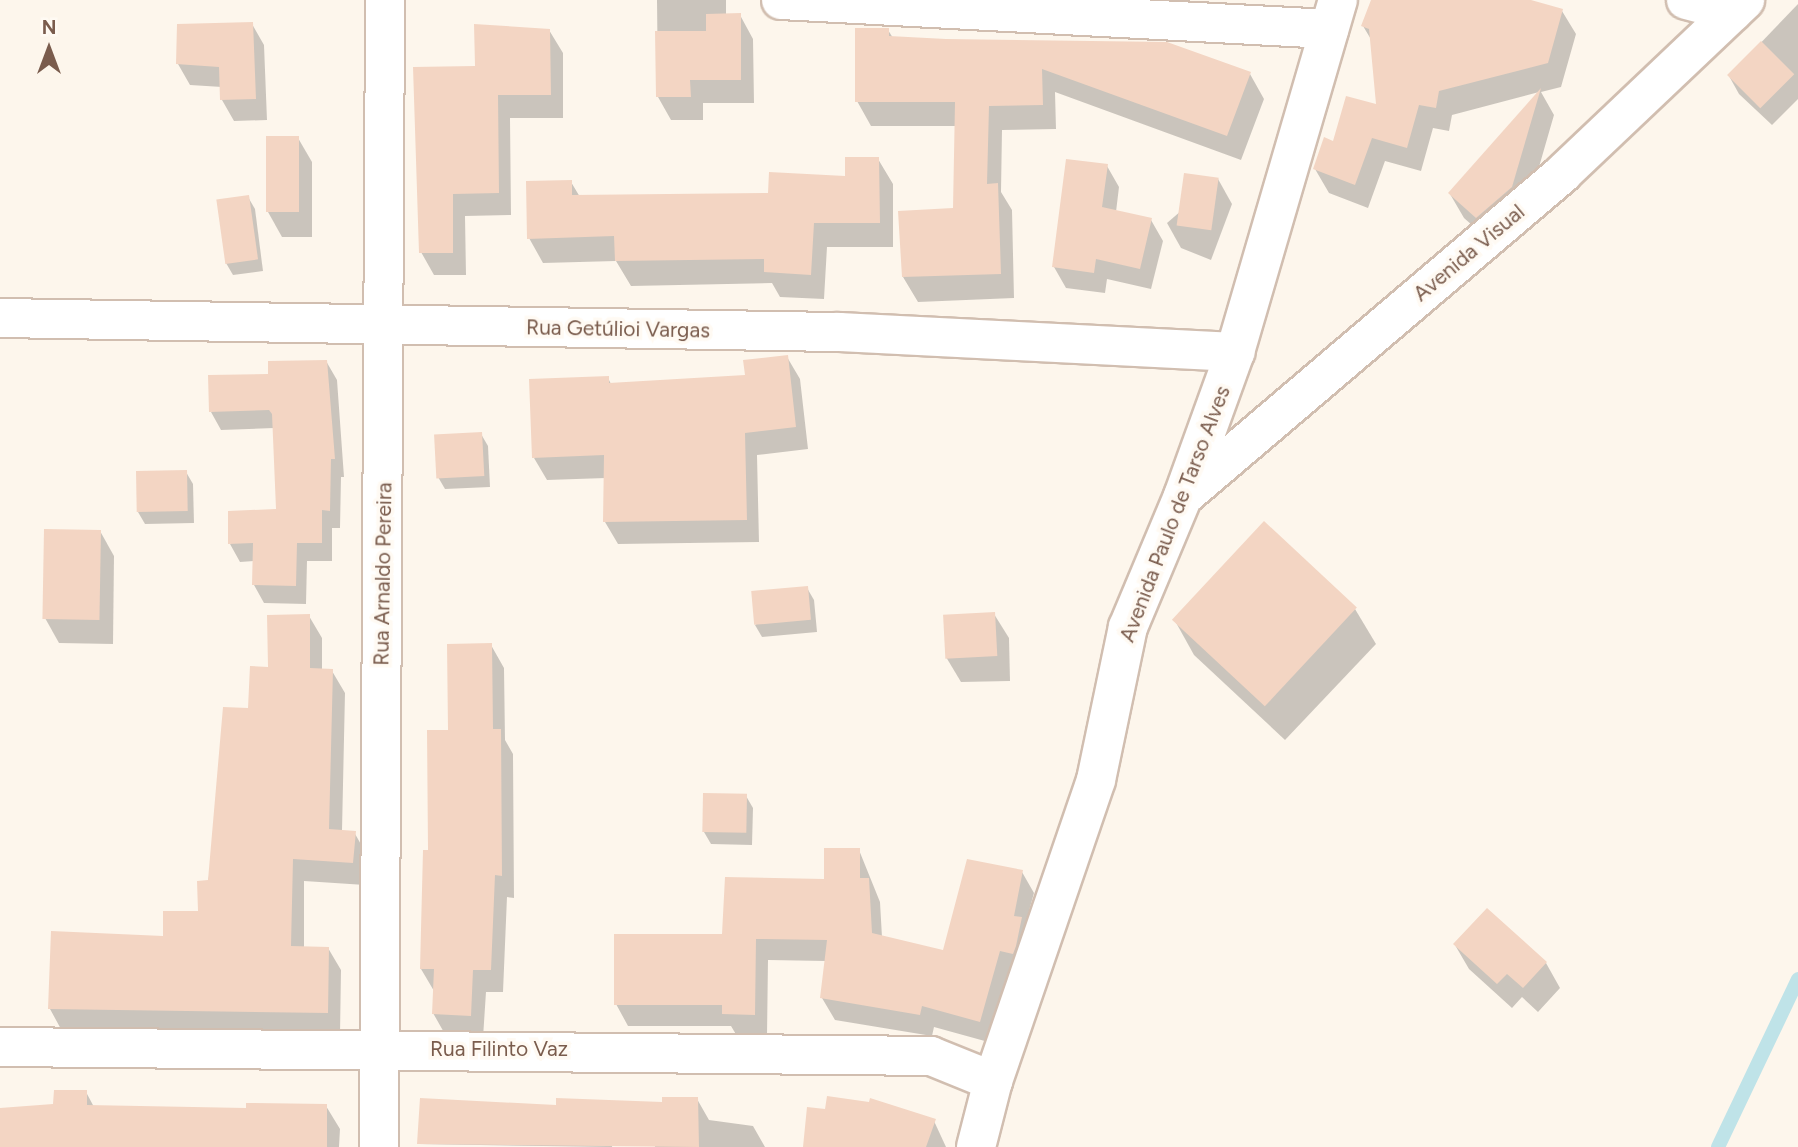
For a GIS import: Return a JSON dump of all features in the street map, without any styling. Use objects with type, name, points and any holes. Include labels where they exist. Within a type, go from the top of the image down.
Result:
[{"type":"street","name":"Rua Arnaldo Pereira","points":[[379,1147],[386,326],[385,0]]},
{"type":"street","points":[[781,0],[1333,14]]},
{"type":"street","points":[[1686,0],[1738,6]]},
{"type":"street","name":"Avenida Visual","points":[[1183,496],[1563,173],[1738,6]]},
{"type":"street","name":"Avenida Paulo de Tarso Alves","points":[[976,1147],[993,1082],[1096,780],[1128,626],[1183,496],[1236,352],[1333,14]]},
{"type":"street","name":"Rua Getúlioi Vargas","points":[[0,318],[839,332],[1236,352]]},
{"type":"street","name":"Rua Filinto Vaz","points":[[0,1047],[378,1048],[931,1056],[993,1082]]},
{"type":"building","points":[[1371,0],[1531,0],[1563,9],[1548,63],[1439,91],[1436,108],[1419,105],[1407,148],[1372,138],[1355,185],[1313,169],[1324,137],[1333,141],[1346,96],[1376,104],[1369,29],[1361,26]]},
{"type":"building","points":[[741,13],[741,80],[690,80],[691,97],[656,97],[655,31],[706,31],[706,14]]},
{"type":"building","points":[[253,22],[256,99],[220,100],[219,67],[176,64],[177,24]]},
{"type":"building","points":[[474,24],[550,29],[551,95],[498,95],[499,193],[453,194],[453,253],[419,253],[413,67],[475,66]]},
{"type":"building","points":[[855,28],[889,28],[889,36],[946,39],[1167,42],[1251,72],[1227,136],[1042,69],[1043,105],[989,106],[987,184],[998,183],[1001,274],[902,277],[898,211],[953,208],[955,102],[855,102]]},
{"type":"building","points":[[1761,41],[1794,74],[1760,108],[1727,75]]},
{"type":"building","points":[[1541,88],[1512,187],[1476,218],[1448,193]]},
{"type":"building","points":[[266,136],[299,136],[299,212],[266,212]]},
{"type":"building","points":[[845,157],[879,157],[880,223],[814,223],[811,275],[764,272],[764,259],[615,261],[614,236],[527,239],[526,181],[572,180],[572,195],[768,193],[769,172],[845,176]]},
{"type":"building","points":[[1066,159],[1108,164],[1102,207],[1152,218],[1140,269],[1096,259],[1094,273],[1052,267]]},
{"type":"building","points":[[1184,173],[1219,178],[1211,230],[1177,225]]},
{"type":"building","points":[[249,195],[258,259],[225,264],[216,200]]},
{"type":"building","points":[[788,355],[796,427],[745,433],[747,520],[603,522],[604,455],[532,458],[529,379],[609,376],[609,383],[745,375],[743,360]]},
{"type":"building","points":[[327,360],[335,459],[331,459],[330,511],[322,510],[322,543],[297,543],[296,586],[252,585],[253,543],[228,544],[228,511],[276,509],[272,414],[269,410],[209,412],[208,375],[268,374],[268,361]]},
{"type":"building","points":[[482,432],[484,476],[436,478],[434,435]]},
{"type":"building","points":[[187,470],[188,511],[137,512],[136,471]]},
{"type":"building","points":[[1264,521],[1357,608],[1265,706],[1172,620]]},
{"type":"building","points":[[44,529],[101,530],[99,620],[42,619]]},
{"type":"building","points":[[808,586],[811,620],[754,625],[751,591]]},
{"type":"building","points":[[995,612],[997,656],[945,659],[943,615]]},
{"type":"building","points":[[310,614],[310,668],[333,669],[329,829],[356,831],[353,863],[293,859],[291,946],[329,947],[328,1013],[48,1009],[51,931],[163,936],[163,911],[198,911],[197,881],[208,880],[223,707],[248,708],[250,666],[268,667],[267,615]]},
{"type":"building","points":[[492,643],[493,729],[501,729],[502,876],[495,875],[491,970],[473,970],[471,1016],[432,1014],[434,969],[420,969],[423,850],[428,850],[427,730],[448,730],[447,644]]},
{"type":"building","points":[[703,793],[747,794],[746,833],[702,832]]},
{"type":"building","points":[[824,848],[860,848],[860,878],[869,878],[872,933],[943,950],[967,859],[1023,870],[1014,916],[1022,917],[1016,946],[1013,954],[1000,951],[980,1022],[922,1006],[920,1015],[820,998],[827,940],[756,939],[755,1015],[722,1014],[722,1005],[614,1005],[614,934],[722,934],[725,877],[824,879]]},
{"type":"building","points":[[1487,908],[1547,962],[1523,988],[1507,974],[1497,984],[1453,944]]},
{"type":"building","points":[[54,1090],[87,1090],[87,1105],[246,1108],[246,1103],[327,1104],[327,1147],[0,1147],[0,1108],[53,1104]]},
{"type":"building","points":[[827,1096],[869,1102],[870,1098],[936,1119],[926,1147],[803,1147],[807,1107],[825,1109]]},
{"type":"building","points":[[662,1097],[698,1097],[699,1147],[417,1144],[420,1098],[556,1105],[556,1098],[662,1102]]},
{"type":"waterway","points":[[1718,1147],[1798,979]]}]
